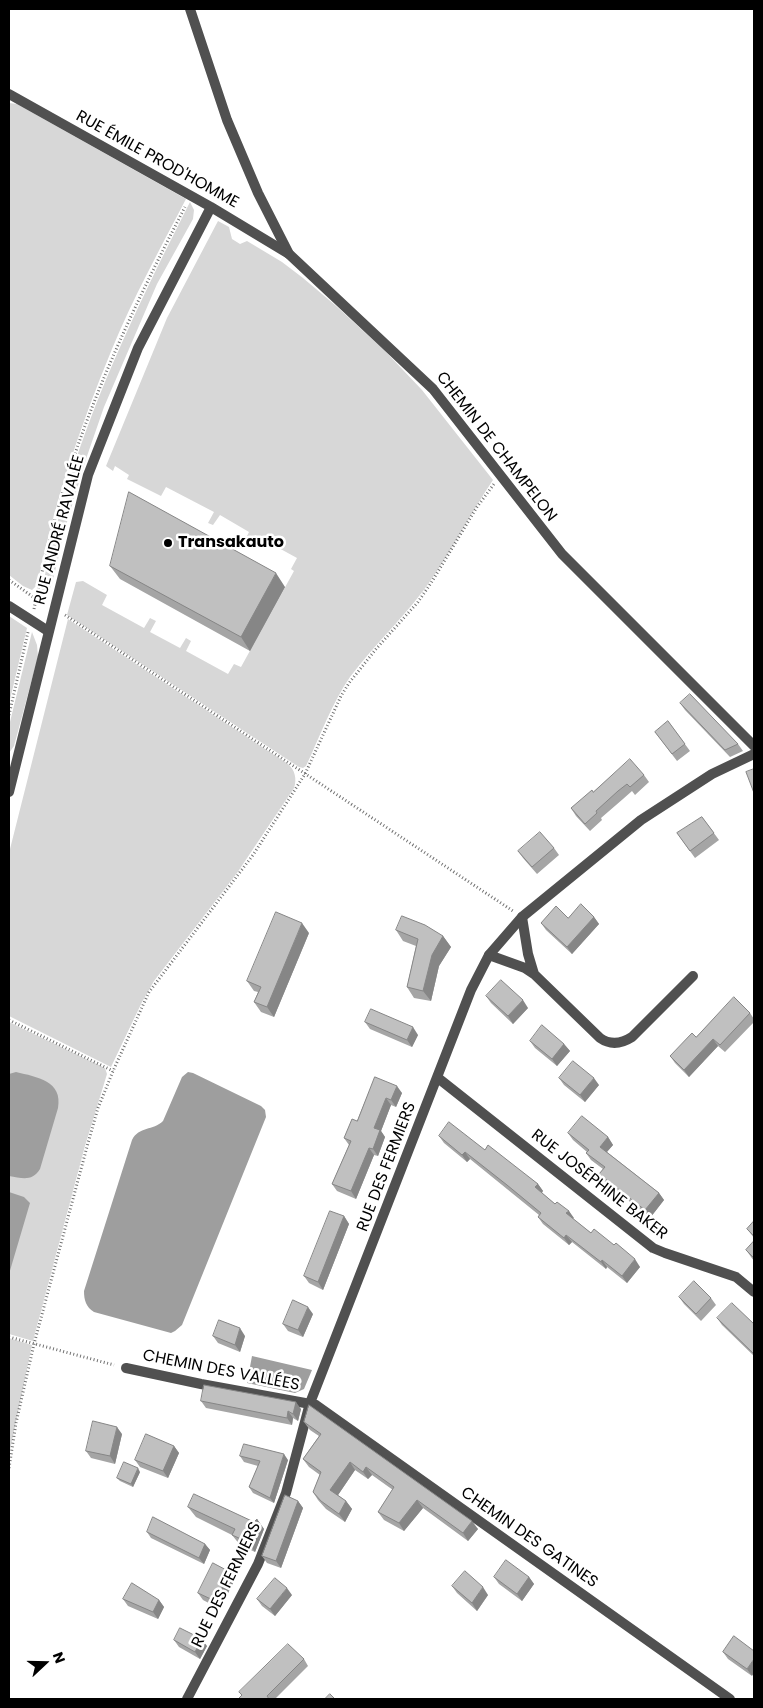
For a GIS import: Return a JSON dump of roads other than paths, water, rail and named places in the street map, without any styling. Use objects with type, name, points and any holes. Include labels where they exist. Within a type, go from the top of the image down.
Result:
[{"type":"street","name":"CHEMIN DE CHAMPELON","points":[[190,9],[227,120],[258,193],[289,254],[434,389],[562,554],[754,746]]},
{"type":"street","name":"RUE ÉMILE PROD'HOMME","points":[[9,94],[211,207],[289,254]]},
{"type":"street","name":"RUE ANDRÉ RAVALÉE","points":[[9,792],[88,475],[138,348],[211,207]]},
{"type":"street","points":[[9,606],[48,631]]},
{"type":"street","name":"RUE DES FERMIERS","points":[[187,1699],[258,1564],[286,1493],[310,1403],[471,990],[489,955],[522,917],[641,820],[712,774],[754,754]]},
{"type":"street","points":[[522,917],[528,954],[534,974]]},
{"type":"street","points":[[489,955],[525,968],[534,974],[600,1038],[613,1043],[625,1042],[632,1038],[693,976]]},
{"type":"street","name":"RUE JOSÉPHINE BAKER","points":[[438,1078],[653,1248],[665,1254],[736,1277],[754,1292]]},
{"type":"street","name":"CHEMIN DES VALLÉES","points":[[126,1368],[201,1384],[310,1403]]},
{"type":"street","name":"CHEMIN DES GATINES","points":[[310,1403],[316,1405],[730,1699]]},
{"type":"place","name":"Transakauto","points":[[168,543]]}]
